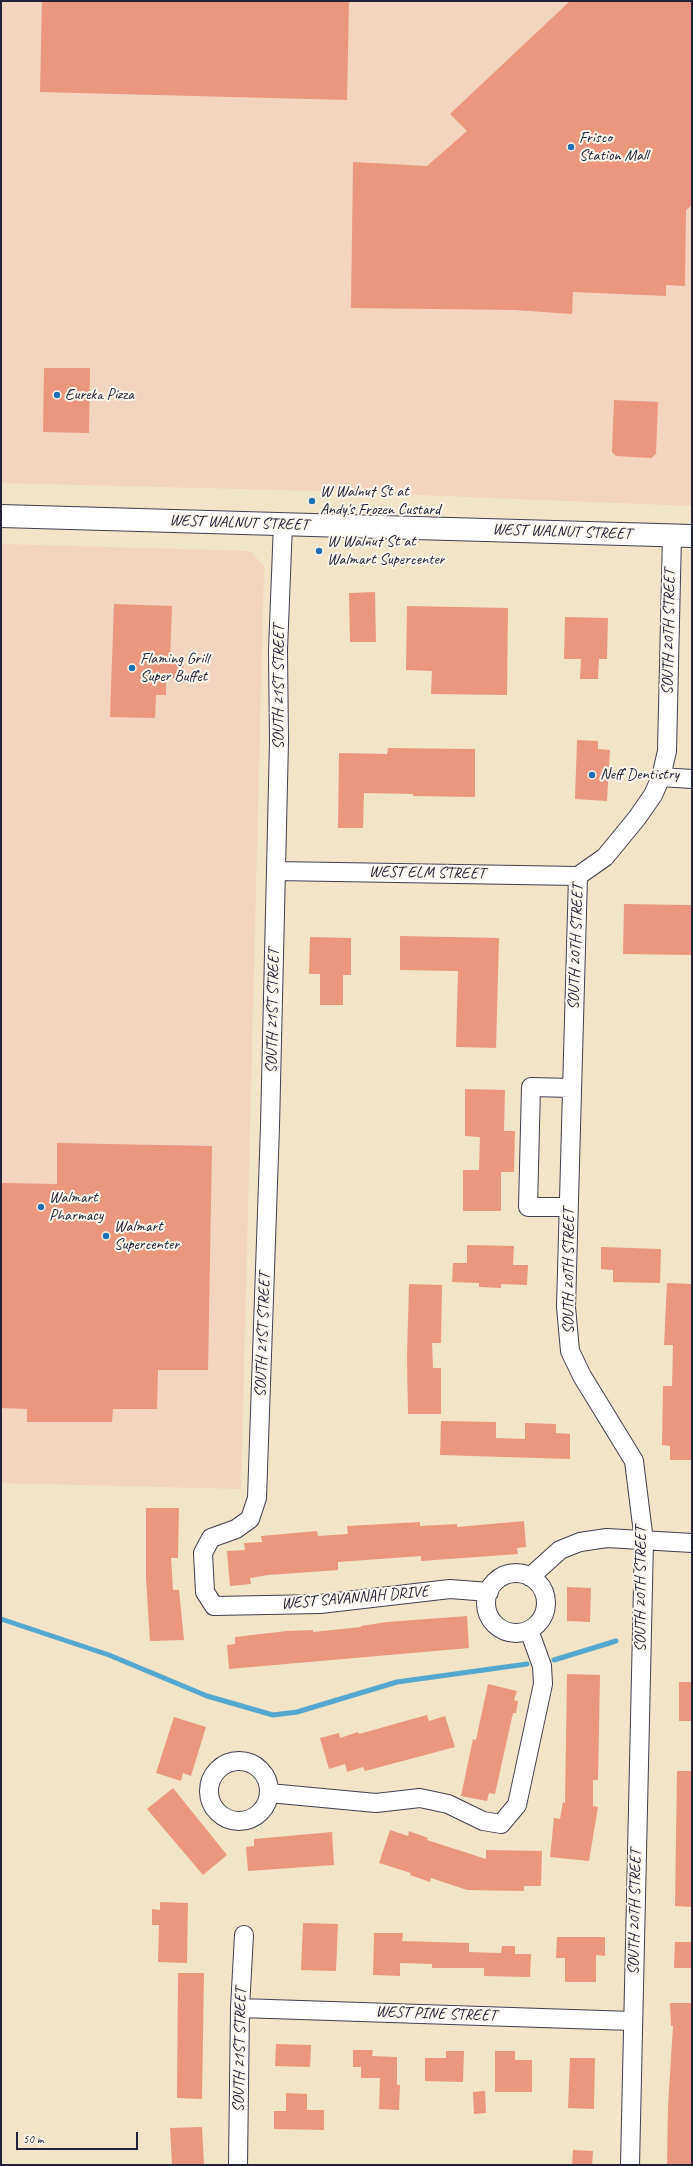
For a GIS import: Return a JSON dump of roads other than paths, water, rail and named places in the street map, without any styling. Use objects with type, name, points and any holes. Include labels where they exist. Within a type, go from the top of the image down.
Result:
[{"type":"main road","name":"WEST WALNUT STREET","points":[[1,516],[682,536]]},
{"type":"street","name":"SOUTH 21ST STREET","points":[[257,1498],[270,1126],[276,871],[278,650],[283,524]]},
{"type":"street","name":"SOUTH 20TH STREET","points":[[630,2165],[632,2021],[644,1541],[634,1461],[582,1376],[570,1351],[566,1307],[578,876],[604,857],[623,835],[653,795],[661,777],[666,751],[682,536]]},
{"type":"street","points":[[661,777],[692,779]]},
{"type":"street","name":"WEST ELM STREET","points":[[276,871],[578,876]]},
{"type":"street","points":[[568,1207],[528,1207],[530,1088],[572,1088]]},
{"type":"street","name":"WEST SAVANNAH DRIVE","points":[[257,1498],[250,1519],[236,1529],[211,1538],[203,1553],[205,1592],[214,1606],[320,1604],[450,1589],[489,1592]]},
{"type":"street","points":[[530,1577],[560,1550],[580,1542],[607,1538],[692,1543]]},
{"type":"street","points":[[511,1574],[521,1574],[530,1577],[543,1590],[546,1600],[542,1618],[529,1630],[519,1633],[509,1632],[500,1628],[492,1621],[488,1612],[486,1602],[489,1592],[494,1584],[511,1574]]},
{"type":"street","points":[[269,1792],[376,1803],[420,1798],[448,1804],[483,1821],[501,1824],[517,1805],[543,1684],[542,1666],[529,1630]]},
{"type":"street","name":"SOUTH 21ST STREET","points":[[238,2165],[240,2008],[244,1935]]},
{"type":"street","name":"WEST PINE STREET","points":[[240,2008],[632,2021]]},
{"type":"waterway","points":[[1,1619],[109,1655],[207,1696],[273,1715],[297,1712],[397,1682],[527,1664]]},
{"type":"waterway","points":[[554,1660],[616,1641]]},
{"type":"place","name":"Frisco Station Mall","points":[[571,147]]},
{"type":"place","name":"Eureka Pizza","points":[[57,395]]},
{"type":"place","name":"W Walnut St at Andy's Frozen Custard","points":[[312,501]]},
{"type":"place","name":"W Walnut St at Walmart Supercenter","points":[[319,551]]},
{"type":"place","name":"Flaming Grill Super Buffet","points":[[132,668]]},
{"type":"place","name":"Neff Dentistry","points":[[592,775]]},
{"type":"place","name":"Walmart Pharmacy","points":[[41,1207]]},
{"type":"place","name":"Walmart Supercenter","points":[[106,1236]]}]
